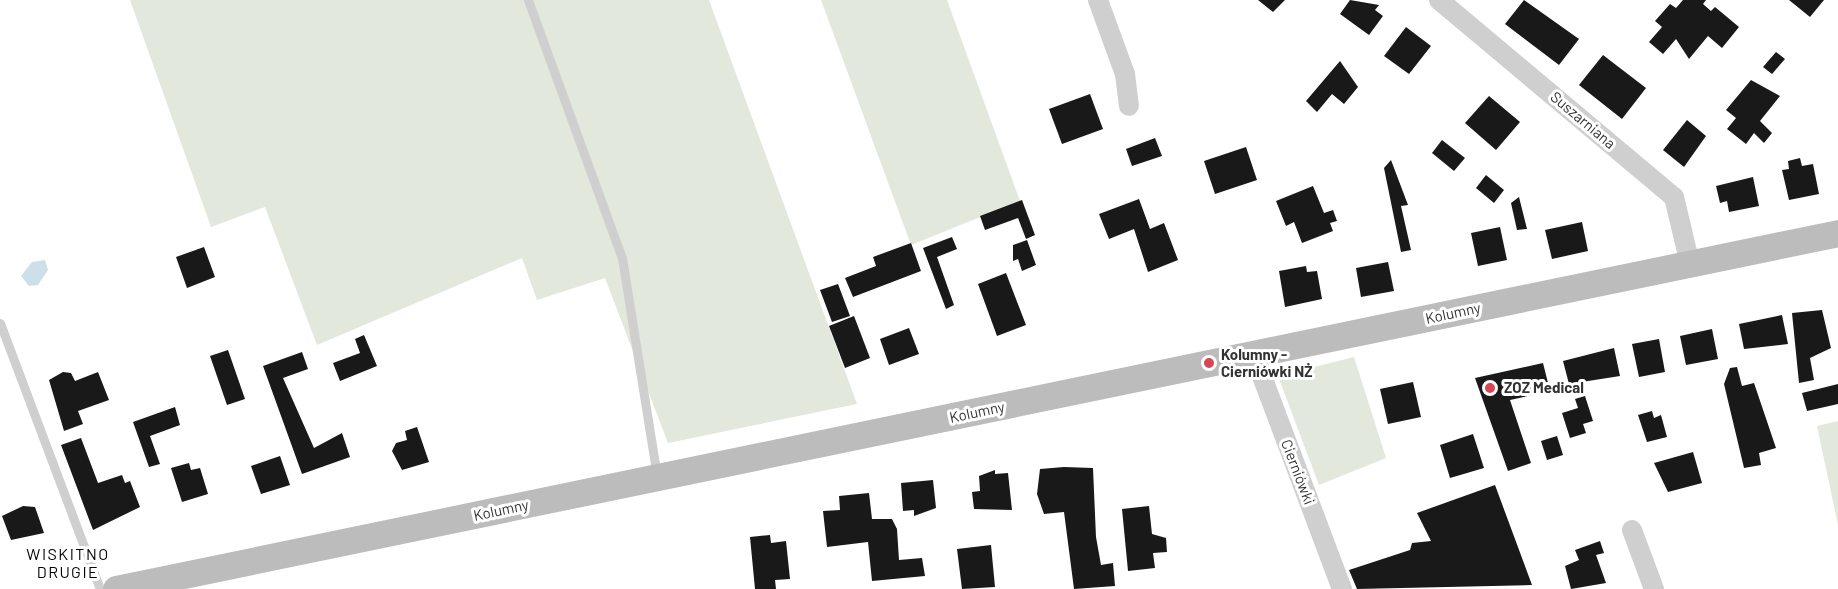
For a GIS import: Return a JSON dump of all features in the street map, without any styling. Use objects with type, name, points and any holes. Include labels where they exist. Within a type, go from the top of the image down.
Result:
[{"type":"street","points":[[1098,0],[1125,74],[1129,106]]},
{"type":"street","name":"Suszarniana","points":[[1439,0],[1674,197],[1690,264]]},
{"type":"street","name":"Kolumny","points":[[116,589],[1838,233]]},
{"type":"street","name":"Cierniówki","points":[[1254,355],[1342,589]]},
{"type":"street","points":[[1632,530],[1654,589]]},
{"type":"lane","points":[[528,0],[622,258],[658,478]]},
{"type":"lane","points":[[0,323],[99,589]]},
{"type":"shaded area","points":[[130,0],[709,0],[857,404],[668,443],[605,278],[537,300],[522,258],[317,345],[265,207],[211,227]]},
{"type":"shaded area","points":[[821,0],[947,0],[1020,201],[911,245]]},
{"type":"shaded area","points":[[45,260],[48,270],[38,285],[29,286],[21,276],[32,262]]},
{"type":"shaded area","points":[[1354,357],[1386,458],[1319,485],[1278,376]]},
{"type":"shaded area","points":[[1838,421],[1838,525],[1817,426]]},
{"type":"building","points":[[1258,0],[1285,0],[1273,12]]},
{"type":"building","points":[[1350,0],[1379,5],[1375,10],[1383,16],[1369,35],[1340,14]]},
{"type":"building","points":[[1524,0],[1579,39],[1559,65],[1505,24]]},
{"type":"building","points":[[1683,0],[1706,0],[1703,4],[1711,11],[1715,7],[1739,27],[1722,48],[1708,36],[1689,59],[1676,39],[1663,54],[1649,42],[1662,27],[1655,21],[1670,4],[1676,8]]},
{"type":"building","points":[[1789,0],[1824,0],[1810,17]]},
{"type":"building","points":[[1406,27],[1431,46],[1409,74],[1384,56]]},
{"type":"building","points":[[1776,52],[1785,59],[1772,74],[1763,67]]},
{"type":"building","points":[[1603,55],[1646,88],[1622,119],[1579,85]]},
{"type":"building","points":[[1340,61],[1358,87],[1344,104],[1332,94],[1317,112],[1306,101]]},
{"type":"building","points":[[1751,80],[1780,96],[1760,121],[1772,133],[1764,143],[1754,133],[1746,144],[1727,129],[1736,118],[1726,110]]},
{"type":"building","points":[[1090,94],[1103,129],[1062,144],[1049,109]]},
{"type":"building","points":[[1489,96],[1520,122],[1496,150],[1465,123]]},
{"type":"building","points":[[1687,120],[1706,136],[1684,167],[1663,150]]},
{"type":"building","points":[[1155,138],[1162,156],[1132,166],[1126,149]]},
{"type":"building","points":[[1442,140],[1465,158],[1454,171],[1432,153]]},
{"type":"building","points":[[1246,147],[1257,180],[1215,194],[1204,161]]},
{"type":"building","points":[[1800,158],[1802,166],[1813,164],[1819,194],[1789,200],[1782,170],[1789,169],[1788,161]]},
{"type":"building","points":[[1391,160],[1408,205],[1401,206],[1411,250],[1401,252],[1384,168]]},
{"type":"building","points":[[1486,175],[1504,190],[1494,203],[1476,188]]},
{"type":"building","points":[[1753,177],[1759,206],[1729,212],[1727,201],[1720,203],[1716,186]]},
{"type":"building","points":[[1313,186],[1324,213],[1333,210],[1337,221],[1330,223],[1333,231],[1302,243],[1294,222],[1286,226],[1276,201]]},
{"type":"building","points":[[1519,197],[1527,229],[1517,230],[1511,203]]},
{"type":"building","points":[[1139,199],[1150,229],[1164,223],[1178,260],[1148,272],[1134,229],[1109,239],[1099,214]]},
{"type":"building","points":[[1022,200],[1035,235],[1026,239],[1018,218],[985,230],[980,216]]},
{"type":"building","points":[[1582,222],[1588,251],[1552,259],[1545,230]]},
{"type":"building","points":[[1500,227],[1507,260],[1478,266],[1471,233]]},
{"type":"building","points":[[952,237],[957,249],[937,257],[954,305],[946,309],[923,248]]},
{"type":"building","points":[[1027,240],[1036,265],[1022,271],[1018,259],[1013,261],[1013,245]]},
{"type":"building","points":[[911,243],[921,271],[853,297],[845,278],[876,266],[873,257]]},
{"type":"building","points":[[204,247],[215,277],[187,288],[176,257]]},
{"type":"building","points":[[1388,262],[1394,291],[1361,297],[1356,268]]},
{"type":"building","points":[[1306,266],[1307,272],[1317,271],[1322,299],[1285,307],[1279,271]]},
{"type":"building","points":[[1006,273],[1026,325],[997,336],[978,284]]},
{"type":"building","points":[[838,284],[850,316],[832,322],[820,290]]},
{"type":"building","points":[[1822,310],[1831,348],[1810,358],[1814,380],[1799,383],[1792,313]]},
{"type":"building","points":[[1782,315],[1788,344],[1744,349],[1739,324]]},
{"type":"building","points":[[854,316],[870,358],[845,368],[829,326]]},
{"type":"building","points":[[909,328],[919,354],[889,365],[880,339]]},
{"type":"building","points":[[1712,329],[1718,359],[1686,365],[1680,336]]},
{"type":"building","points":[[364,335],[377,366],[340,381],[333,363],[360,353],[355,339]]},
{"type":"building","points":[[1659,339],[1665,372],[1639,377],[1632,344]]},
{"type":"building","points":[[1614,348],[1620,376],[1569,384],[1563,361]]},
{"type":"building","points":[[228,350],[245,399],[227,405],[210,356]]},
{"type":"building","points":[[302,352],[308,369],[283,378],[314,448],[342,433],[350,457],[302,474],[263,366]]},
{"type":"building","points":[[1543,363],[1550,391],[1510,400],[1531,463],[1508,471],[1475,378]]},
{"type":"building","points":[[1737,367],[1742,386],[1754,383],[1776,448],[1759,453],[1761,465],[1744,468],[1724,384],[1730,368]]},
{"type":"building","points":[[63,372],[71,373],[75,381],[98,372],[109,400],[78,411],[83,424],[64,431],[49,380]]},
{"type":"building","points":[[1413,382],[1421,417],[1388,424],[1380,389]]},
{"type":"building","points":[[1838,384],[1838,404],[1807,411],[1802,393]]},
{"type":"building","points":[[1585,396],[1593,421],[1583,424],[1586,433],[1570,438],[1562,413],[1578,408],[1575,399]]},
{"type":"building","points":[[175,407],[180,425],[150,436],[160,464],[149,467],[133,422]]},
{"type":"building","points":[[1652,411],[1654,418],[1661,415],[1667,437],[1647,442],[1638,415]]},
{"type":"building","points":[[417,427],[429,462],[402,470],[392,451],[396,443],[407,440],[405,431]]},
{"type":"building","points":[[1473,434],[1484,468],[1450,478],[1440,445]]},
{"type":"building","points":[[1557,436],[1563,455],[1547,460],[1541,441]]},
{"type":"building","points":[[81,438],[98,483],[122,475],[125,483],[130,481],[140,507],[93,530],[61,445]]},
{"type":"building","points":[[1693,452],[1702,483],[1668,492],[1654,463]]},
{"type":"building","points":[[280,456],[290,485],[261,494],[251,466]]},
{"type":"building","points":[[189,463],[191,470],[200,468],[208,494],[182,502],[171,468]]},
{"type":"building","points":[[1093,468],[1096,537],[1101,565],[1113,563],[1115,586],[1074,589],[1064,512],[1044,514],[1037,494],[1040,469]]},
{"type":"building","points":[[995,470],[995,474],[1008,473],[1012,510],[974,509],[972,492],[980,491],[979,476]]},
{"type":"building","points":[[933,480],[936,508],[914,516],[914,510],[903,511],[901,483]]},
{"type":"building","points":[[1495,485],[1532,585],[1357,589],[1349,570],[1410,550],[1412,543],[1431,541],[1417,513]]},
{"type":"building","points":[[869,493],[872,519],[892,519],[897,529],[899,560],[922,558],[925,576],[872,581],[868,542],[827,547],[823,511],[840,510],[839,496]]},
{"type":"building","points":[[23,506],[35,507],[44,533],[11,540],[2,516]]},
{"type":"building","points":[[1149,506],[1152,534],[1166,538],[1167,552],[1153,553],[1155,568],[1128,571],[1122,509]]},
{"type":"building","points":[[770,535],[771,543],[786,541],[790,579],[775,580],[776,589],[755,589],[750,537]]},
{"type":"building","points":[[1600,541],[1604,553],[1596,555],[1606,583],[1571,589],[1565,566],[1579,560],[1575,550]]},
{"type":"building","points":[[991,545],[995,587],[962,589],[957,549]]},
{"type":"place","name":"Kolumny - Cierniówki NŻ","points":[[1209,363]]},
{"type":"place","name":"ZOZ Medical","points":[[1490,388]]},
{"type":"district","name":"WISKITNO DRUGIE","points":[[68,563]]}]
